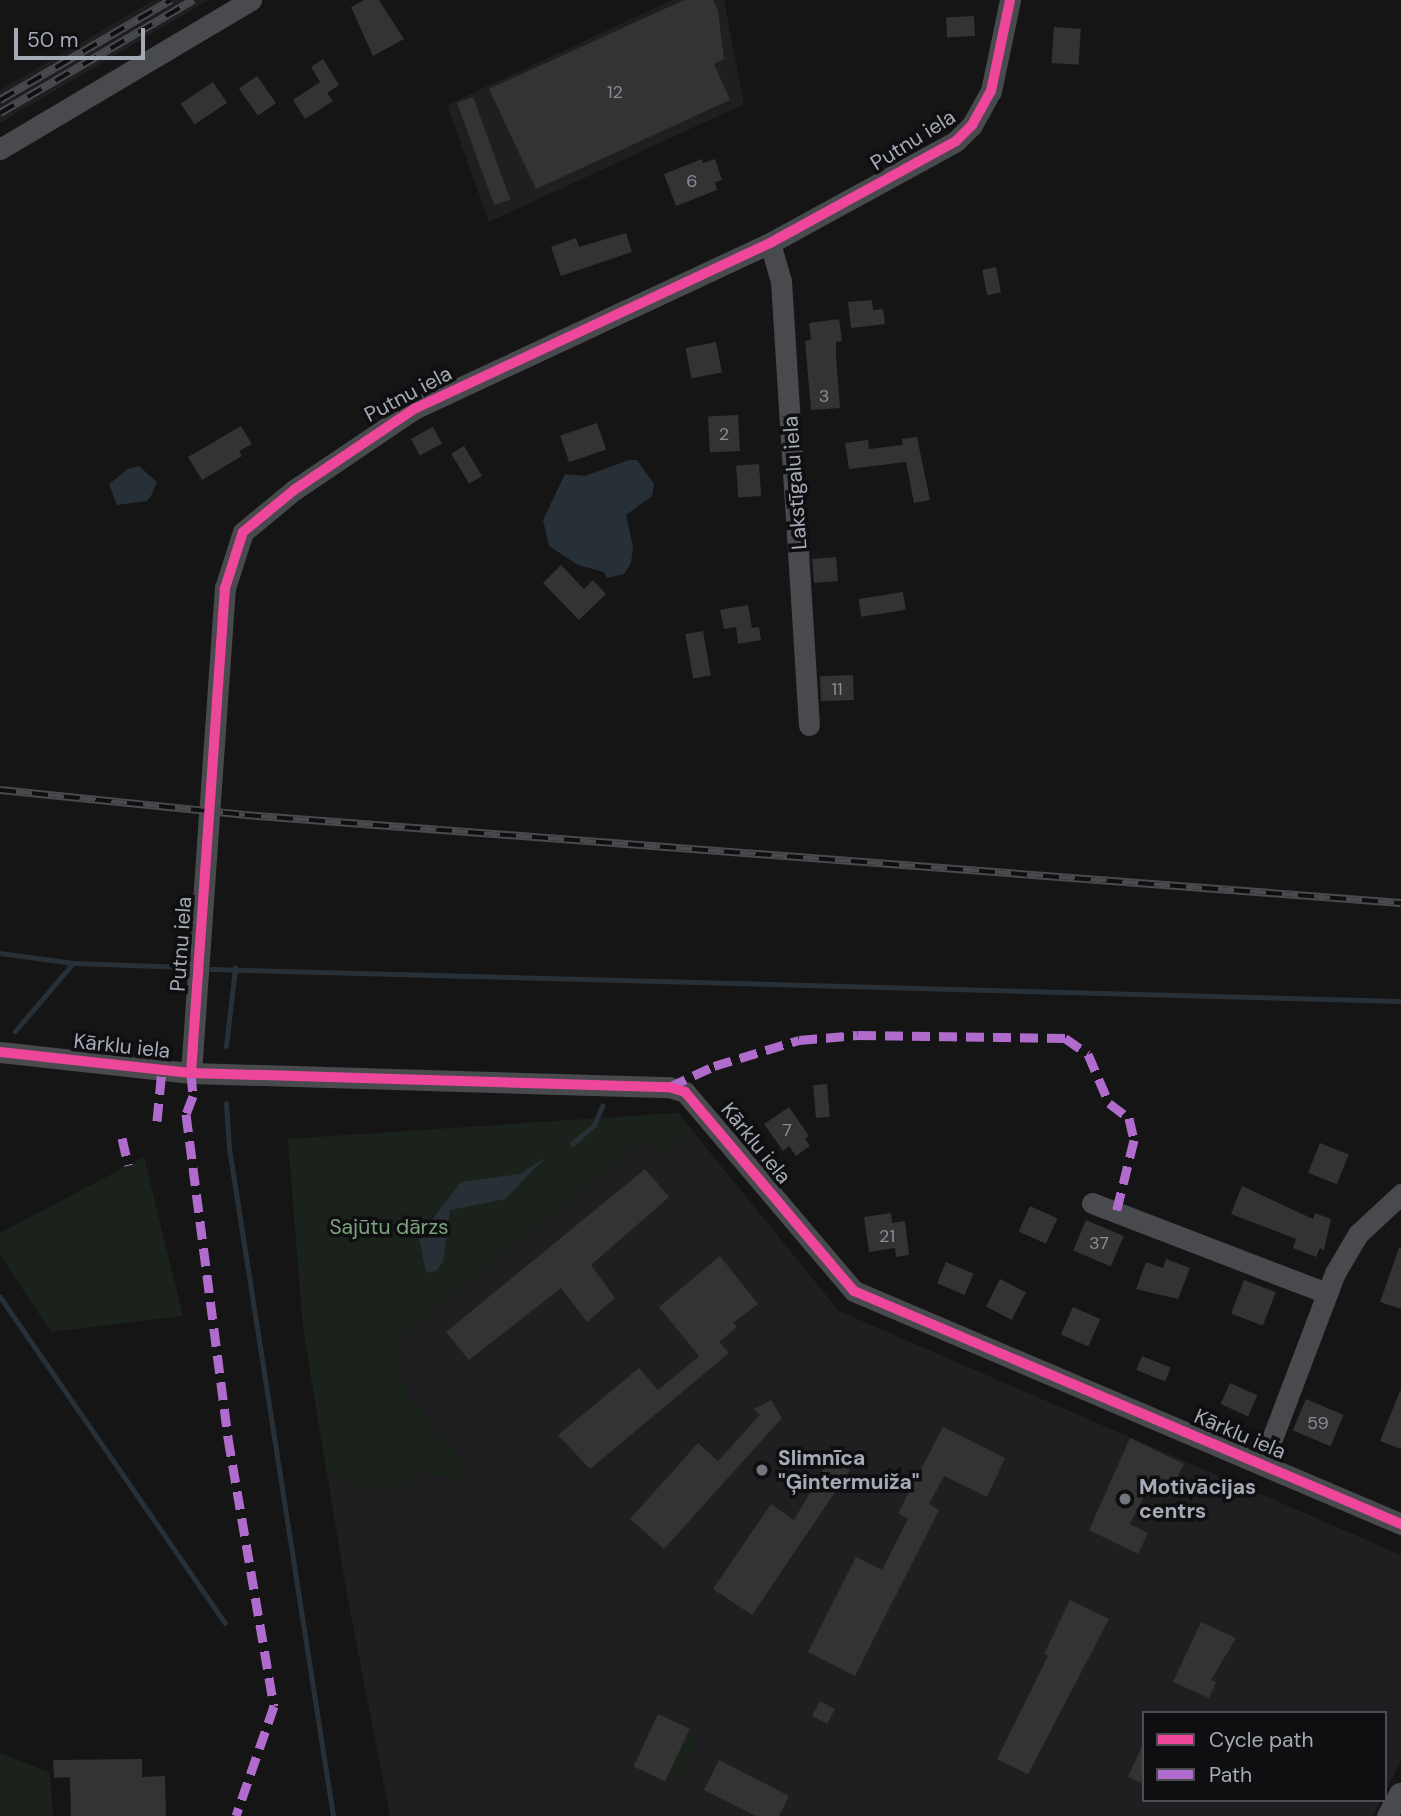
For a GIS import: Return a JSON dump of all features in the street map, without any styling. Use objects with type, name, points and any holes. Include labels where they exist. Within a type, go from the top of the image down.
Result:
[{"type":"street","points":[[0,149],[251,0]]},
{"type":"street","name":"Putnu iela","points":[[191,1073],[225,588],[243,532],[304,482],[414,409],[770,243],[966,134],[990,91],[1010,0]]},
{"type":"street","name":"Lakstīgalu iela","points":[[770,243],[781,281],[808,725]]},
{"type":"street","name":"Kārklu iela","points":[[0,1052],[191,1073],[668,1087],[685,1092],[855,1291],[1401,1524]]},
{"type":"street","points":[[1262,1465],[1326,1293],[1358,1234],[1401,1194]]},
{"type":"street","points":[[1092,1203],[1326,1293]]},
{"type":"street","points":[[1388,1816],[1399,1793]]},
{"type":"shaded area","points":[[154,0],[209,0],[0,123],[0,90]]},
{"type":"shaded area","points":[[672,0],[724,0],[744,104],[489,222],[447,105]]},
{"type":"shaded area","points":[[629,460],[637,460],[654,484],[652,496],[626,515],[633,547],[631,563],[624,574],[607,578],[604,572],[578,565],[549,546],[543,520],[565,474],[585,476]]},
{"type":"shaded area","points":[[139,466],[157,482],[151,496],[147,501],[117,505],[109,484],[128,469]]},
{"type":"shaded area","name":"Slimnīca \"Ģintermuiža\"","points":[[678,1113],[839,1311],[1401,1555],[1401,1760],[1387,1789],[1387,1711],[1142,1711],[1142,1802],[1380,1802],[1374,1816],[390,1816],[347,1595],[303,1327],[288,1139]]},
{"type":"shaded area","points":[[546,1157],[505,1199],[450,1210],[443,1262],[436,1271],[426,1273],[419,1237],[461,1182],[520,1174]]},
{"type":"green space","name":"Sajūtu dārzs","points":[[678,1113],[693,1132],[669,1151],[638,1145],[414,1327],[402,1342],[400,1375],[409,1396],[467,1465],[468,1475],[462,1481],[421,1472],[407,1485],[372,1491],[327,1475],[303,1327],[288,1139]]},
{"type":"green space","points":[[144,1157],[183,1316],[51,1332],[0,1255],[0,1233]]},
{"type":"green space","points":[[690,1729],[699,1741],[681,1779],[665,1781]]},
{"type":"green space","points":[[0,1753],[50,1773],[53,1816],[0,1816]]},
{"type":"building","points":[[364,0],[379,0],[404,39],[373,56],[351,7]]},
{"type":"building","points":[[684,0],[713,0],[718,11],[724,59],[714,64],[730,100],[536,189],[489,89]]},
{"type":"building","points":[[974,16],[975,36],[947,37],[946,17]]},
{"type":"building","points":[[1054,27],[1081,29],[1078,65],[1051,63]]},
{"type":"building","points":[[323,59],[339,85],[327,93],[333,101],[305,119],[293,100],[320,82],[311,67]]},
{"type":"building","points":[[257,76],[276,103],[258,116],[239,89]]},
{"type":"building","points":[[213,82],[227,103],[195,125],[181,104]]},
{"type":"building","points":[[473,97],[510,199],[494,205],[457,103]]},
{"type":"building","points":[[702,159],[703,163],[715,159],[722,180],[715,182],[717,190],[676,206],[664,174]]},
{"type":"building","points":[[626,233],[632,252],[561,276],[551,247],[576,238],[579,247]]},
{"type":"building","points":[[996,267],[1001,293],[987,295],[982,270]]},
{"type":"building","points":[[872,300],[873,310],[883,309],[885,324],[851,328],[848,302]]},
{"type":"building","points":[[839,319],[842,341],[836,342],[836,357],[840,408],[811,410],[805,341],[811,340],[809,323]]},
{"type":"building","points":[[716,342],[722,372],[691,378],[686,348]]},
{"type":"building","points":[[738,415],[740,451],[710,453],[708,417]]},
{"type":"building","points":[[597,423],[606,449],[569,462],[560,436]]},
{"type":"building","points":[[241,426],[252,444],[239,451],[242,456],[202,480],[188,457]]},
{"type":"building","points":[[433,427],[442,444],[420,456],[411,439]]},
{"type":"building","points":[[917,437],[930,500],[914,503],[906,462],[849,469],[845,443],[868,440],[869,449],[903,445],[902,439]]},
{"type":"building","points":[[464,446],[482,476],[469,484],[451,454]]},
{"type":"building","points":[[759,464],[761,496],[738,498],[736,466]]},
{"type":"building","points":[[836,557],[838,581],[814,583],[812,559]]},
{"type":"building","points":[[561,565],[584,589],[593,580],[606,594],[579,620],[543,583]]},
{"type":"building","points":[[903,592],[906,610],[861,617],[859,599]]},
{"type":"building","points":[[748,605],[752,628],[759,627],[761,640],[738,644],[736,627],[724,629],[720,610]]},
{"type":"building","points":[[703,631],[711,675],[693,678],[685,634]]},
{"type":"building","points":[[853,675],[854,700],[821,701],[820,676]]},
{"type":"building","points":[[827,1084],[830,1117],[816,1118],[813,1085]]},
{"type":"building","points":[[789,1107],[809,1136],[805,1139],[810,1146],[796,1156],[789,1146],[783,1151],[764,1124]]},
{"type":"building","points":[[1320,1143],[1349,1155],[1337,1184],[1308,1173]]},
{"type":"building","points":[[645,1169],[669,1197],[591,1265],[615,1298],[587,1322],[561,1288],[469,1360],[446,1332]]},
{"type":"building","points":[[1242,1186],[1313,1219],[1315,1213],[1331,1219],[1324,1250],[1320,1248],[1316,1257],[1293,1248],[1296,1239],[1231,1214]]},
{"type":"building","points":[[1030,1206],[1057,1218],[1046,1244],[1019,1232]]},
{"type":"building","points":[[891,1213],[892,1223],[905,1221],[909,1255],[896,1257],[895,1248],[869,1252],[864,1217]]},
{"type":"building","points":[[1086,1220],[1124,1236],[1111,1266],[1073,1250]]},
{"type":"building","points":[[1401,1248],[1401,1309],[1380,1302]]},
{"type":"building","points":[[720,1256],[758,1304],[733,1323],[737,1327],[719,1342],[729,1353],[590,1469],[558,1435],[639,1368],[658,1390],[699,1356],[659,1307]]},
{"type":"building","points":[[1166,1259],[1190,1268],[1178,1299],[1136,1289],[1146,1262],[1163,1268]]},
{"type":"building","points":[[946,1262],[974,1274],[965,1295],[937,1283]]},
{"type":"building","points":[[1000,1279],[1026,1292],[1012,1320],[986,1307]]},
{"type":"building","points":[[1244,1280],[1276,1292],[1263,1326],[1231,1314]]},
{"type":"building","points":[[1073,1307],[1100,1319],[1088,1347],[1061,1334]]},
{"type":"building","points":[[1142,1356],[1171,1368],[1165,1382],[1136,1370]]},
{"type":"building","points":[[1230,1383],[1257,1395],[1248,1416],[1221,1404]]},
{"type":"building","points":[[1401,1391],[1401,1449],[1380,1441]]},
{"type":"building","points":[[1306,1399],[1344,1415],[1330,1446],[1293,1430]]},
{"type":"building","points":[[771,1400],[782,1418],[664,1549],[630,1519],[698,1443],[718,1461],[760,1415],[754,1409]]},
{"type":"building","points":[[943,1427],[1005,1458],[987,1497],[944,1476],[929,1504],[939,1510],[855,1676],[808,1652],[856,1557],[882,1570],[908,1519],[898,1513]]},
{"type":"building","name":"Motivācijas centrs","points":[[1130,1438],[1184,1464],[1174,1484],[1154,1476],[1130,1524],[1148,1533],[1138,1554],[1089,1530]]},
{"type":"building","points":[[834,1451],[851,1462],[846,1468],[850,1470],[752,1615],[713,1589],[771,1504],[794,1520]]},
{"type":"building","points":[[1070,1600],[1109,1619],[1028,1774],[997,1759],[1048,1656],[1044,1654]]},
{"type":"building","points":[[1201,1622],[1236,1638],[1211,1680],[1216,1682],[1209,1698],[1173,1682]]},
{"type":"building","points":[[820,1701],[835,1709],[827,1724],[812,1716]]},
{"type":"building","points":[[658,1714],[690,1729],[665,1781],[633,1767]]},
{"type":"building","points":[[1142,1746],[1142,1783],[1128,1777]]},
{"type":"building","points":[[142,1759],[142,1777],[165,1776],[166,1816],[71,1816],[70,1777],[54,1778],[53,1760]]},
{"type":"building","points":[[719,1760],[789,1796],[779,1816],[756,1816],[704,1790]]},
{"type":"waterway","points":[[0,953],[73,963],[185,967]]},
{"type":"waterway","points":[[15,1031],[73,963]]},
{"type":"waterway","points":[[226,1046],[235,968]]},
{"type":"waterway","points":[[211,969],[1401,1001]]},
{"type":"waterway","points":[[226,1103],[229,1148],[333,1816]]},
{"type":"waterway","points":[[572,1144],[594,1125],[602,1106]]},
{"type":"waterway","points":[[0,1297],[225,1623]]},
{"type":"railway","points":[[0,100],[171,0]]},
{"type":"railway","points":[[0,113],[193,0]]},
{"type":"railway","points":[[0,790],[245,815],[1401,903]]},
{"type":"marked path","points":[[669,1087],[714,1066],[799,1040],[858,1035],[1065,1038],[1088,1054],[1109,1103],[1129,1118],[1134,1140],[1116,1213]]},
{"type":"marked path","points":[[157,1121],[162,1069]]},
{"type":"marked path","points":[[191,1073],[193,1096],[186,1114],[228,1438],[274,1706],[236,1816]]},
{"type":"marked path","points":[[122,1138],[128,1165]]},
{"type":"cycle path","points":[[191,1073],[225,588],[243,532],[294,490],[414,409],[770,243],[956,141],[972,125],[991,91],[1010,0]]},
{"type":"cycle path","points":[[0,1052],[191,1073],[669,1087],[685,1092],[854,1291],[1401,1524]]},
{"type":"place","name":"Slimnīca \"Ģintermuiža\"","points":[[762,1470]]},
{"type":"place","name":"Motivācijas centrs","points":[[1125,1499]]}]
